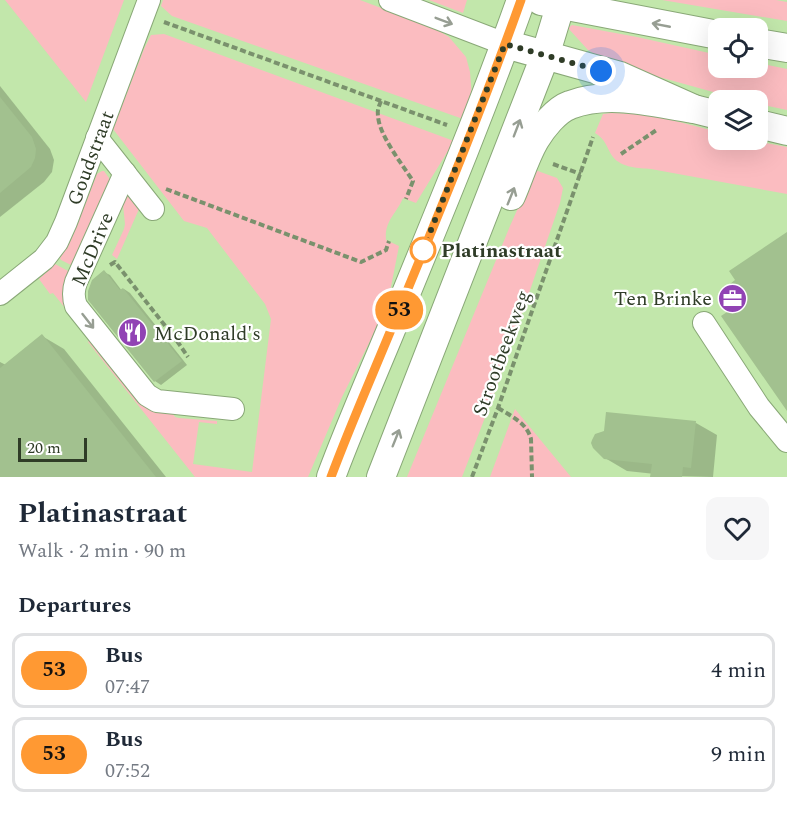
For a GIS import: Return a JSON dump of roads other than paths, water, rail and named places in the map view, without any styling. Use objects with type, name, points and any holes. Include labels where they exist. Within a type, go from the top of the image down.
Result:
[{"type":"main road","points":[[332,476],[444,199],[521,0]]},
{"type":"main road","points":[[381,477],[545,56],[552,2],[708,33]]},
{"type":"main road","points":[[505,44],[620,76],[696,110]]},
{"type":"main road","points":[[768,45],[787,48]]},
{"type":"main road","points":[[412,398],[445,356],[534,141],[550,119],[568,105],[612,98],[696,110]]},
{"type":"main road","points":[[768,126],[787,131]]},
{"type":"street","points":[[390,0],[505,44]]},
{"type":"street","name":"Goudstraat","points":[[0,294],[44,259],[57,242],[147,7]]},
{"type":"street","points":[[97,138],[121,182],[153,209]]},
{"type":"street","name":"McDrive","points":[[121,182],[73,291],[76,306],[147,395],[157,401],[233,409]]},
{"type":"street","points":[[704,322],[759,407],[787,441]]},
{"type":"place","name":"Platinastraat","points":[[423,250]]},
{"type":"place","name":"Ten Brinke","points":[[733,298]]},
{"type":"place","name":"McDonald's","points":[[133,333]]}]
